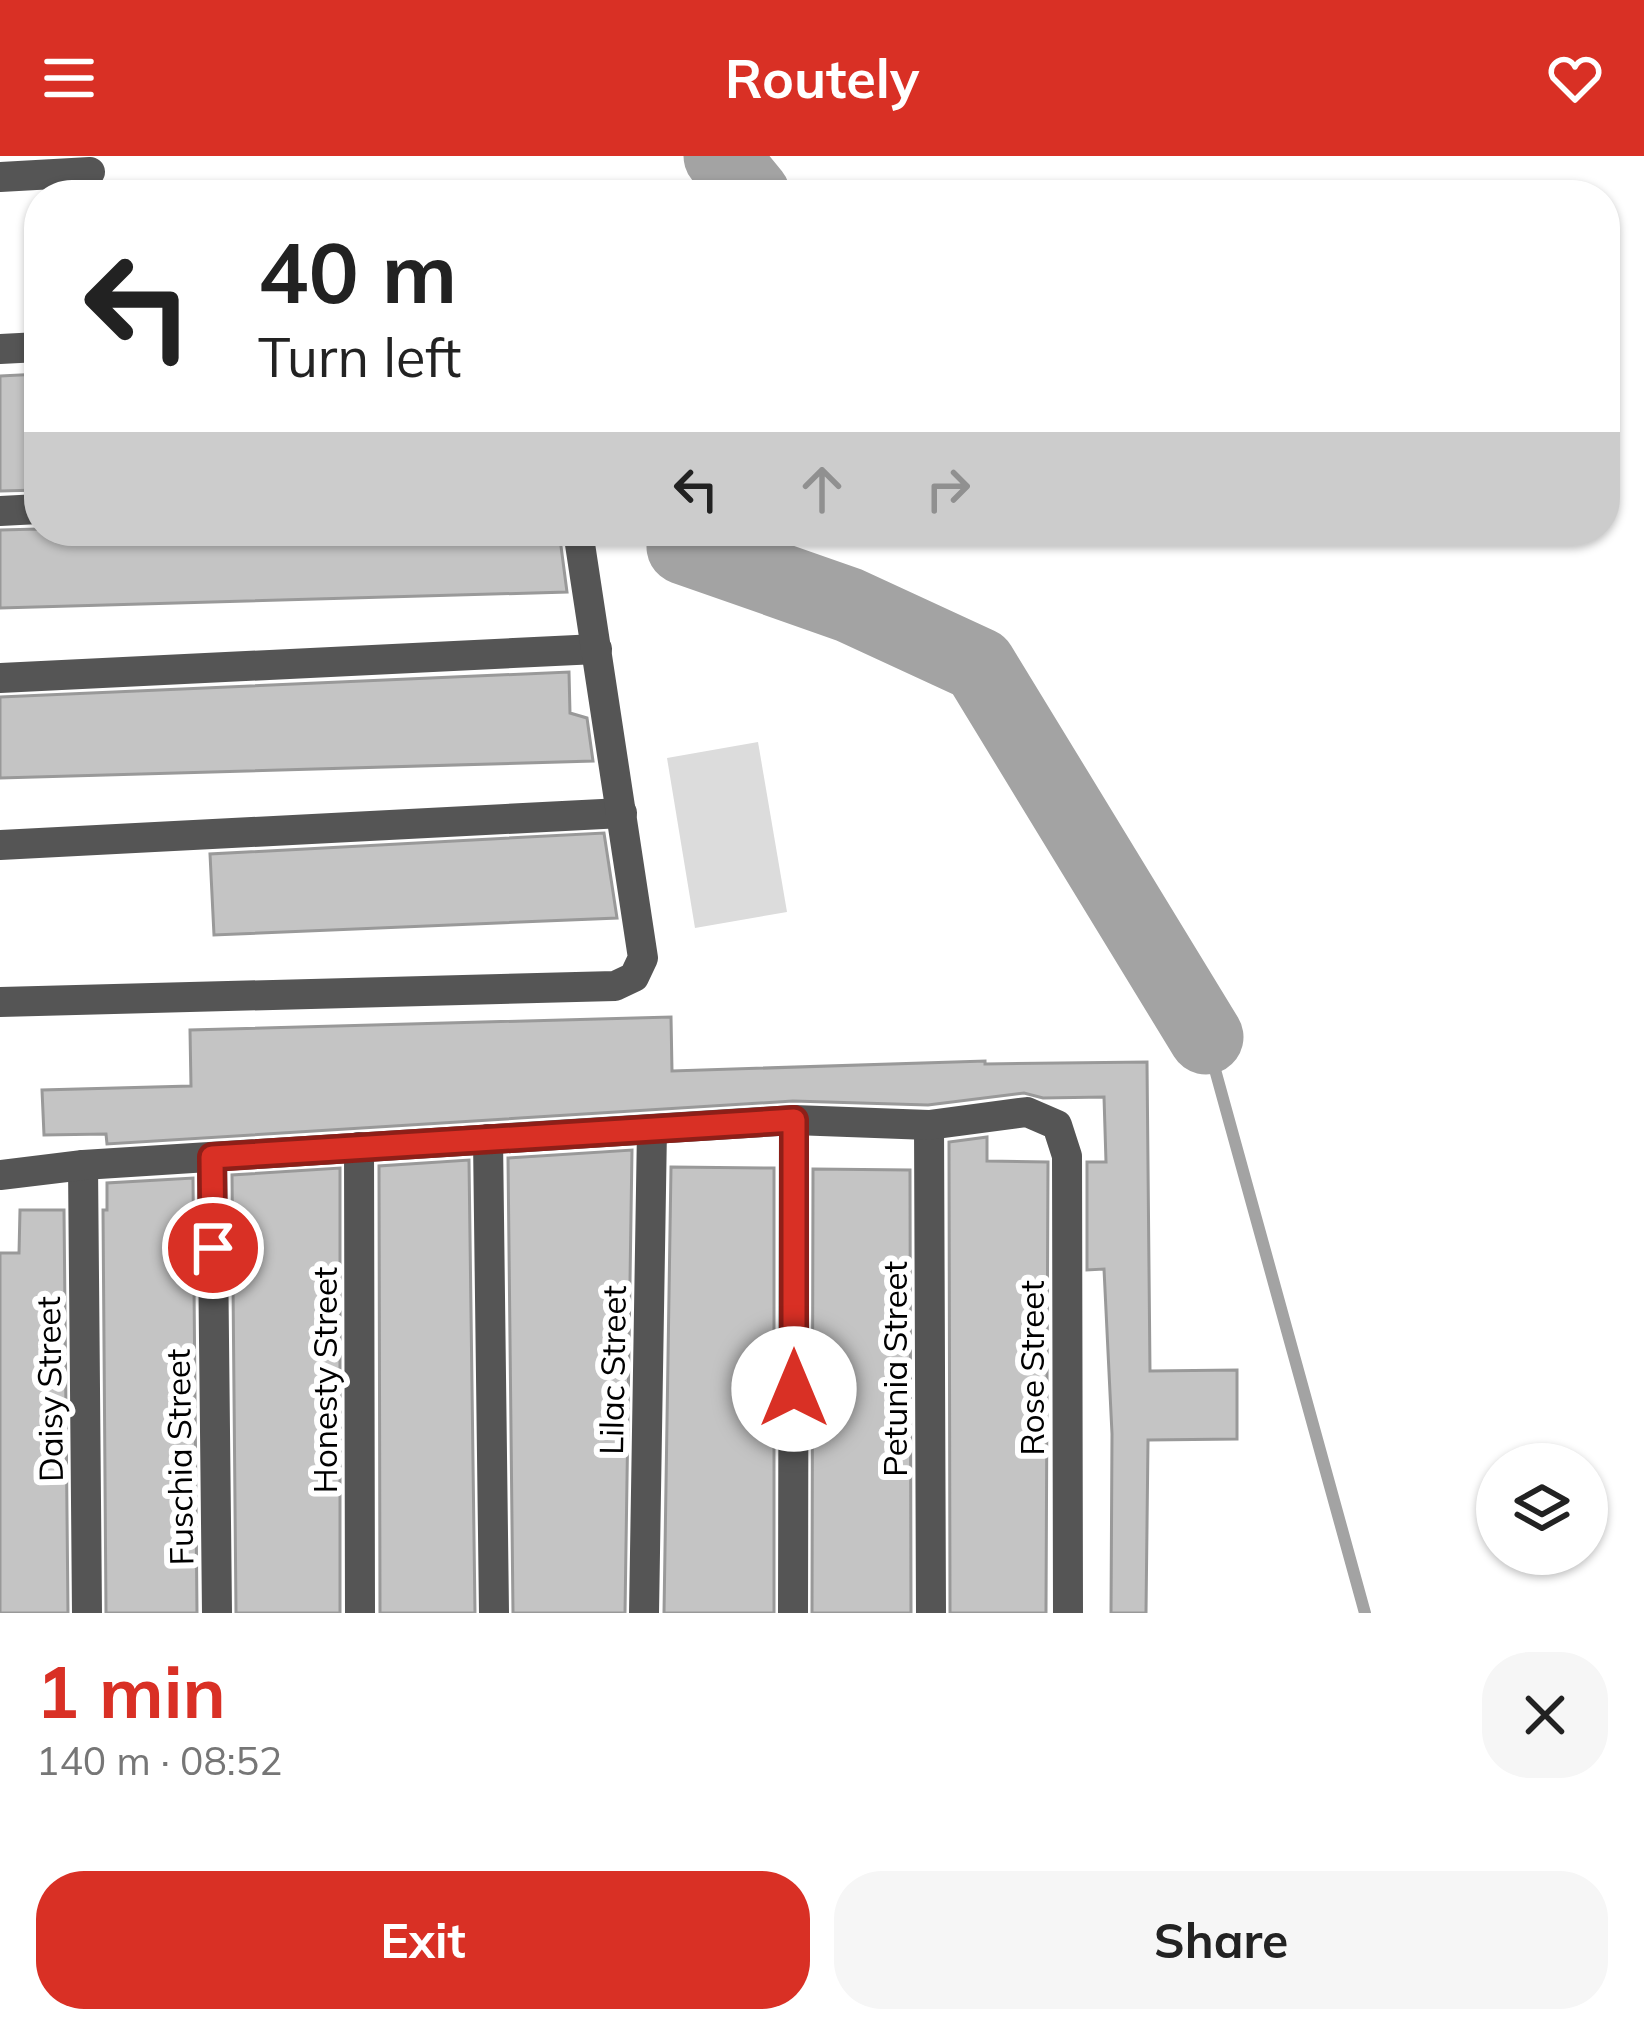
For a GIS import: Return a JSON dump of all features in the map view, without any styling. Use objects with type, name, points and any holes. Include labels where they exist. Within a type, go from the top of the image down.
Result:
[{"type":"street","points":[[0,177],[93,174]]},
{"type":"street","points":[[0,1003],[615,986],[634,977],[644,958],[580,546]]},
{"type":"street","points":[[0,678],[597,650]]},
{"type":"street","points":[[0,845],[622,813]]},
{"type":"street","name":"Rose Street","points":[[928,1125],[1027,1112],[1057,1125],[1066,1156],[1068,1613]]},
{"type":"street","points":[[793,1613],[794,1120]]},
{"type":"street","points":[[0,1175],[83,1165],[794,1120],[928,1125]]},
{"type":"street","name":"Petunia Street","points":[[928,1125],[931,1613]]},
{"type":"street","name":"Lilac Street","points":[[644,1613],[652,1129]]},
{"type":"street","points":[[488,1139],[494,1613]]},
{"type":"street","name":"Honesty Street","points":[[359,1148],[360,1613]]},
{"type":"street","name":"Fuschia Street","points":[[212,1157],[217,1613]]},
{"type":"street","name":"Daisy Street","points":[[83,1165],[87,1613]]},
{"type":"shaded area","points":[[758,742],[787,912],[695,928],[667,758]]},
{"type":"building","points":[[24,375],[24,490],[0,491],[0,376]]},
{"type":"building","points":[[24,529],[24,546],[561,546],[567,592],[0,608],[0,530]]},
{"type":"building","points":[[569,672],[570,713],[587,718],[593,761],[0,778],[0,697]]},
{"type":"building","points":[[604,833],[617,918],[214,935],[210,854]]},
{"type":"building","points":[[671,1017],[672,1071],[985,1061],[1147,1062],[1150,1371],[1237,1370],[1237,1439],[1148,1440],[1146,1613],[1111,1613],[1112,1434],[1104,1269],[1087,1270],[1087,1162],[1106,1162],[1104,1097],[1043,1098],[1024,1093],[928,1105],[793,1101],[107,1144],[106,1134],[44,1135],[42,1090],[191,1086],[190,1030]]},
{"type":"building","points":[[987,1137],[987,1161],[1048,1162],[1046,1613],[950,1613],[949,1142]]},
{"type":"building","points":[[632,1150],[625,1613],[513,1613],[508,1158]]},
{"type":"building","points":[[469,1160],[475,1613],[380,1613],[379,1166]]},
{"type":"building","points":[[671,1167],[774,1168],[774,1613],[664,1613]]},
{"type":"building","points":[[340,1168],[340,1613],[236,1613],[232,1175]]},
{"type":"building","points":[[813,1169],[910,1170],[911,1613],[812,1613]]},
{"type":"building","points":[[193,1178],[197,1613],[106,1613],[103,1210],[107,1210],[107,1183]]},
{"type":"building","points":[[20,1210],[64,1210],[68,1613],[0,1613],[0,1253],[19,1253]]},
{"type":"waterway","points":[[721,156],[741,180]]},
{"type":"waterway","points":[[684,546],[849,605],[979,665],[1206,1037]]},
{"type":"waterway","points":[[1206,1037],[1365,1613]]},
{"type":"route","points":[[213,1248],[212,1157],[794,1120],[794,1389]]}]
